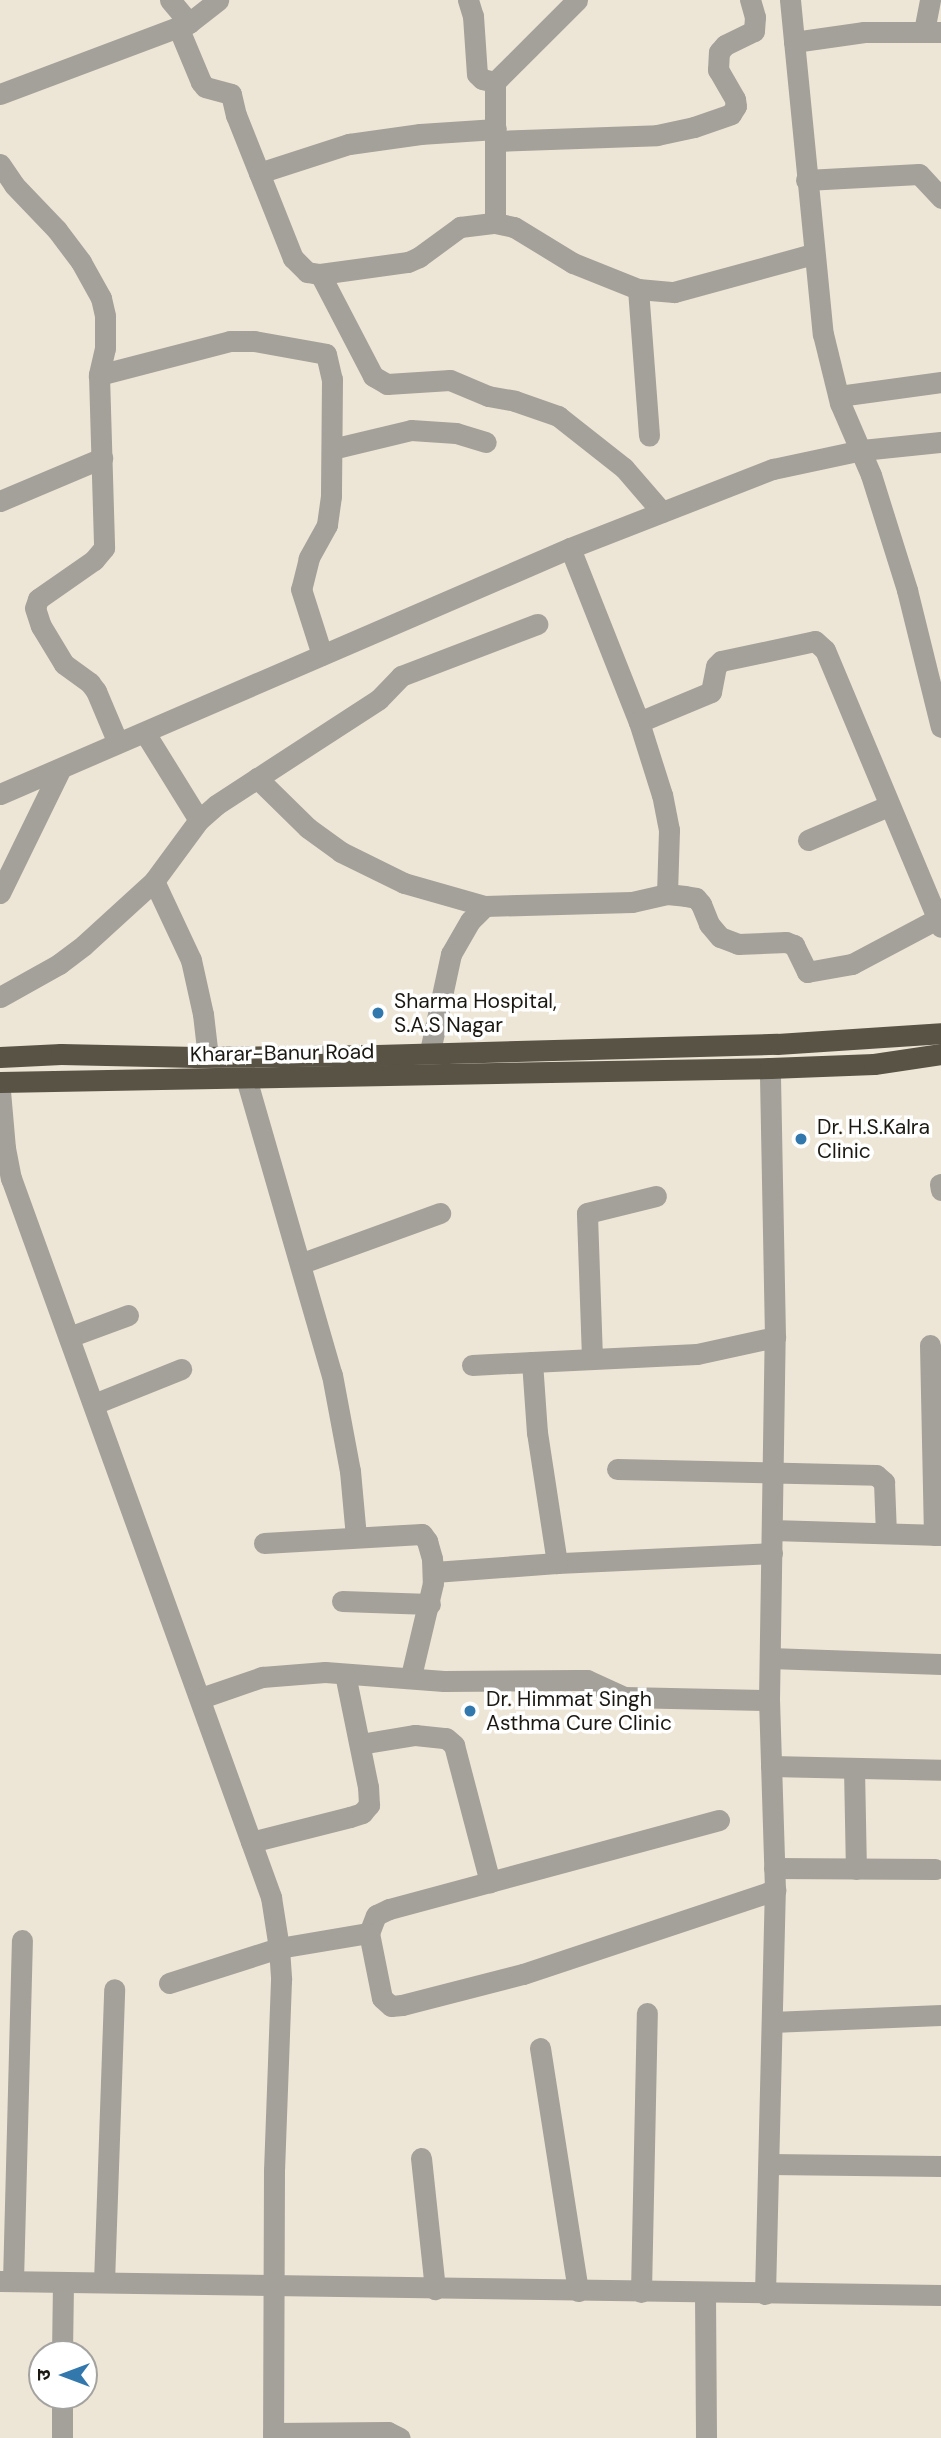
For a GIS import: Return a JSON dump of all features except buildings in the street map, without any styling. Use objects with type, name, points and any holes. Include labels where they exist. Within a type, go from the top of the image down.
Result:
[{"type":"highway","points":[[0,1069],[61,1054],[208,1057],[812,1043],[941,1033]]},
{"type":"highway","name":"Kharar-Banur Road","points":[[0,1069],[246,1078],[770,1068],[874,1064],[941,1054]]},
{"type":"street","points":[[170,0],[184,25],[201,82],[205,87],[231,94],[236,116],[293,258],[307,272],[320,274],[408,262],[428,252],[460,227],[495,223],[514,227],[573,264],[638,289],[674,292],[813,254]]},
{"type":"street","points":[[0,94],[184,25],[218,0]]},
{"type":"street","points":[[468,0],[473,16],[477,74],[482,79],[495,82]]},
{"type":"street","points":[[495,223],[495,82],[577,0]]},
{"type":"street","points":[[259,173],[302,157],[362,142],[420,134],[657,135],[694,127],[731,114],[736,106],[735,99],[718,70],[719,52],[725,45],[754,31],[755,17],[750,0]]},
{"type":"street","points":[[790,0],[823,334],[839,396],[862,450],[907,590],[941,727]]},
{"type":"street","points":[[793,42],[864,32],[932,32],[930,0]]},
{"type":"street","points":[[0,164],[14,185],[57,230],[82,262],[101,298],[106,331],[99,375],[104,548],[94,560],[38,599],[35,608],[41,626],[64,664],[90,683],[96,691],[118,743]]},
{"type":"street","points":[[806,180],[919,174],[941,198]]},
{"type":"street","points":[[320,274],[355,342],[379,381],[450,380],[488,396],[515,401],[558,416],[624,468],[662,512]]},
{"type":"street","points":[[638,289],[649,436]]},
{"type":"street","points":[[99,375],[230,341],[254,341],[326,354],[355,342]]},
{"type":"street","points":[[322,655],[301,589],[309,558],[327,525],[332,449],[332,379],[326,354]]},
{"type":"street","points":[[839,396],[941,382]]},
{"type":"street","points":[[332,449],[411,430],[456,433],[486,442]]},
{"type":"street","points":[[0,794],[570,548],[789,463],[862,450],[941,442]]},
{"type":"street","points":[[0,501],[103,458]]},
{"type":"street","points":[[570,548],[639,722],[662,795],[669,830],[667,894]]},
{"type":"street","points":[[0,997],[74,954],[154,881],[199,820],[257,778],[379,699],[401,676],[537,624]]},
{"type":"street","points":[[257,778],[308,828],[341,852],[404,883],[485,906],[632,902],[667,894],[696,898],[714,931],[728,942],[794,945],[807,972],[852,964],[939,923],[825,650],[815,641],[721,661],[716,666],[711,692],[639,722]]},
{"type":"street","points":[[145,733],[199,820]]},
{"type":"street","points":[[0,893],[60,770]]},
{"type":"street","points":[[807,840],[888,806]]},
{"type":"street","points":[[154,881],[191,960],[203,1014],[208,1057]]},
{"type":"street","points":[[430,1051],[451,954],[470,921],[485,906]]},
{"type":"street","points":[[765,2294],[775,1890],[769,1700],[775,1337],[770,1068]]},
{"type":"street","points":[[246,1078],[278,1192],[302,1263],[341,1417],[350,1471],[356,1537]]},
{"type":"street","points":[[0,1091],[5,1148],[11,1178],[271,1897],[279,1948],[273,2435],[388,2432],[400,2438]]},
{"type":"street","points":[[592,1358],[587,1213],[656,1196]]},
{"type":"street","points":[[302,1263],[440,1213]]},
{"type":"street","points":[[69,1337],[128,1315]]},
{"type":"street","points":[[472,1365],[697,1354],[775,1337]]},
{"type":"street","points":[[772,1530],[937,1535],[930,1345]]},
{"type":"street","points":[[532,1362],[537,1433],[557,1563]]},
{"type":"street","points":[[94,1404],[181,1369]]},
{"type":"street","points":[[617,1469],[876,1475],[884,1482],[886,1533]]},
{"type":"street","points":[[264,1543],[422,1534],[427,1541],[434,1572],[430,1604],[411,1676]]},
{"type":"street","points":[[434,1572],[772,1553]]},
{"type":"street","points":[[342,1601],[430,1604]]},
{"type":"street","points":[[770,1658],[941,1664]]},
{"type":"street","points":[[201,1698],[262,1677],[325,1672],[411,1676],[444,1681],[586,1680],[624,1697],[769,1700]]},
{"type":"street","points":[[251,1842],[362,1813],[369,1805],[368,1787],[345,1674]]},
{"type":"street","points":[[360,1744],[415,1735],[446,1738],[454,1745],[490,1882]]},
{"type":"street","points":[[771,1766],[941,1770]]},
{"type":"street","points":[[854,1768],[856,1869]]},
{"type":"street","points":[[719,1820],[389,1909],[376,1915],[369,1933],[382,1998],[391,2006],[402,2005],[523,1974],[775,1890]]},
{"type":"street","points":[[774,1868],[935,1870]]},
{"type":"street","points":[[169,1983],[279,1948],[369,1933]]},
{"type":"street","points":[[22,1940],[7,2281],[941,2295]]},
{"type":"street","points":[[104,2283],[114,1989]]},
{"type":"street","points":[[641,2292],[647,2013]]},
{"type":"street","points":[[772,2022],[941,2015]]},
{"type":"street","points":[[540,2049],[578,2291]]},
{"type":"street","points":[[421,2158],[435,2289]]},
{"type":"street","points":[[769,2164],[941,2166]]},
{"type":"street","points":[[62,2340],[63,2282]]},
{"type":"street","points":[[705,2293],[706,2438]]},
{"type":"street","points":[[62,2410],[62,2438]]},
{"type":"place","name":"Sharma Hospital, S.A.S Nagar","points":[[378,1013]]},
{"type":"place","name":"Dr. H.S.Kalra Clinic","points":[[801,1139]]},
{"type":"place","name":"Dr. Himmat Singh Asthma Cure Clinic","points":[[470,1711]]}]
